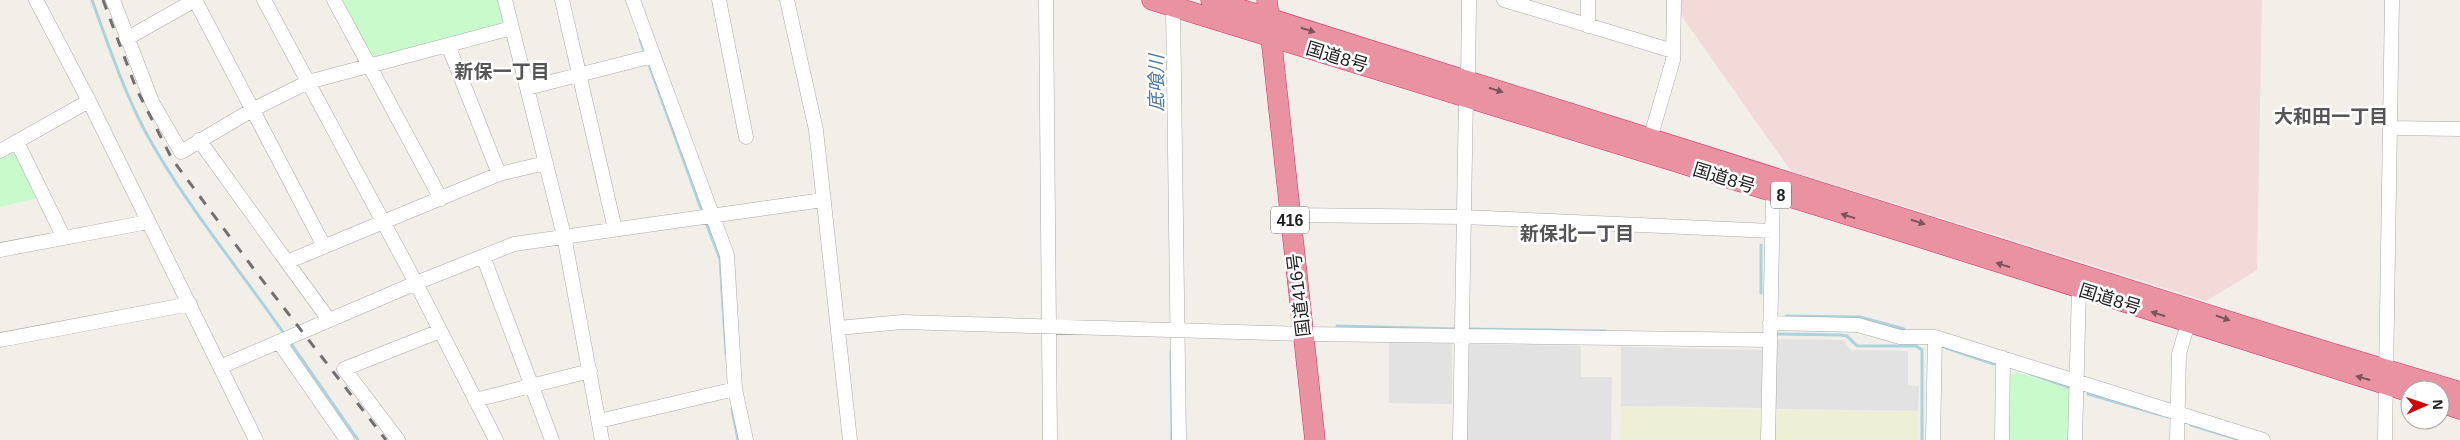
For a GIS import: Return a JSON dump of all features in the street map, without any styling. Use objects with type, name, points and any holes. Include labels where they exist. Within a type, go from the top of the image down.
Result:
[{"type":"highway","name":"国道8号","points":[[1152,0],[1172,6],[1269,18]]},
{"type":"highway","name":"国道8号","points":[[1211,0],[1269,18],[1467,89],[1773,193],[2188,323],[2386,377],[2460,392]]},
{"type":"highway","name":"国道416号","points":[[1269,18],[1315,440]]},
{"type":"highway","name":"国道8号","points":[[1467,89],[1650,139],[2386,377],[2400,386]]},
{"type":"street","points":[[113,0],[126,39],[152,102],[181,152],[252,110],[308,82],[512,28]]},
{"type":"street","points":[[126,39],[195,0],[324,246]]},
{"type":"street","points":[[264,0],[416,283],[496,440]]},
{"type":"street","points":[[334,0],[441,199]]},
{"type":"street","points":[[505,0],[564,236],[602,440]]},
{"type":"street","points":[[562,0],[581,74],[615,229]]},
{"type":"street","points":[[633,0],[727,255],[735,389],[746,440]]},
{"type":"street","points":[[719,0],[746,137]]},
{"type":"street","points":[[787,0],[816,130],[850,440]]},
{"type":"street","points":[[1046,0],[1050,440]]},
{"type":"street","points":[[1460,440],[1469,0]]},
{"type":"street","points":[[1504,0],[1674,51]]},
{"type":"street","points":[[1588,0],[1588,26]]},
{"type":"street","points":[[1650,139],[1673,60],[1674,0]]},
{"type":"street","points":[[2385,440],[2392,0]]},
{"type":"street","points":[[42,2],[256,440]]},
{"type":"street","points":[[1172,6],[1178,331],[1178,440]]},
{"type":"street","points":[[448,45],[499,174]]},
{"type":"street","points":[[527,88],[653,56]]},
{"type":"street","points":[[0,151],[89,101]]},
{"type":"street","points":[[2390,128],[2460,129]]},
{"type":"street","points":[[200,140],[329,320]]},
{"type":"street","points":[[17,142],[64,238]]},
{"type":"street","points":[[287,262],[499,174],[546,163]]},
{"type":"street","points":[[1768,440],[1773,193]]},
{"type":"street","points":[[220,367],[416,283],[514,244],[823,200]]},
{"type":"street","points":[[1290,215],[1464,217],[1772,231]]},
{"type":"street","points":[[0,250],[148,222]]},
{"type":"street","points":[[483,256],[552,440]]},
{"type":"street","points":[[2076,440],[2079,289]]},
{"type":"street","points":[[0,340],[190,304]]},
{"type":"street","points":[[838,328],[902,322],[1304,334],[1770,340]]},
{"type":"street","points":[[1770,323],[1858,325],[1900,337],[1935,337],[2263,440]]},
{"type":"street","points":[[2177,440],[2179,354],[2188,323]]},
{"type":"street","points":[[398,440],[344,369],[440,331]]},
{"type":"street","points":[[1933,440],[1935,337]]},
{"type":"street","points":[[279,342],[347,440]]},
{"type":"street","points":[[2002,440],[2003,358]]},
{"type":"street","points":[[475,400],[590,371]]},
{"type":"street","points":[[599,421],[735,389]]},
{"type":"shaded area","points":[[1680,0],[2262,0],[2257,270],[2206,301],[1791,171],[1680,14]]},
{"type":"shaded area","points":[[1389,339],[1452,340],[1452,404],[1389,403]]},
{"type":"shaded area","points":[[1774,339],[1843,340],[1851,350],[1908,351],[1908,385],[1919,386],[1918,411],[1773,409]]},
{"type":"shaded area","points":[[1467,344],[1581,346],[1581,377],[1612,377],[1611,440],[1466,440]]},
{"type":"shaded area","points":[[1621,347],[1764,350],[1763,408],[1621,406]]},
{"type":"green space","points":[[334,0],[505,0],[512,28],[369,65]]},
{"type":"green space","points":[[18,144],[38,198],[0,207],[0,154]]},
{"type":"green space","points":[[2016,372],[2070,389],[2069,440],[2007,440],[2008,377]]},
{"type":"green space","points":[[1621,406],[1763,410],[1763,440],[1620,440]]},
{"type":"green space","points":[[1773,410],[1918,412],[1918,440],[1773,440]]},
{"type":"waterway","points":[[92,0],[130,99],[160,158],[194,209],[285,335]]},
{"type":"waterway","points":[[640,39],[645,54]]},
{"type":"waterway","points":[[648,62],[703,214]]},
{"type":"waterway","points":[[705,220],[720,259],[726,353]]},
{"type":"waterway","points":[[1761,245],[1761,293]]},
{"type":"waterway","points":[[1786,316],[1860,317],[1904,329]]},
{"type":"waterway","points":[[1337,326],[1459,329]]},
{"type":"waterway","points":[[1465,329],[1606,331]]},
{"type":"waterway","points":[[1778,334],[1841,335],[1847,336],[1857,346],[1916,346],[1922,350],[1922,440]]},
{"type":"waterway","points":[[290,342],[358,440]]},
{"type":"waterway","points":[[1946,348],[1994,364]]},
{"type":"waterway","points":[[1171,351],[1172,440]]},
{"type":"waterway","points":[[2031,374],[2068,387]]},
{"type":"waterway","points":[[2088,394],[2168,417]]},
{"type":"waterway","points":[[732,409],[738,440]]},
{"type":"waterway","points":[[2191,425],[2240,440]]},
{"type":"railway","points":[[103,0],[136,88],[172,159],[253,268],[386,440]]},
{"type":"district","name":"新保一丁目","points":[[502,71]]},
{"type":"district","name":"大和田一丁目","points":[[2331,116]]},
{"type":"district","name":"新保北一丁目","points":[[1577,233]]},
{"type":"water label","name":"底喰川","points":[[1156,83]]}]
